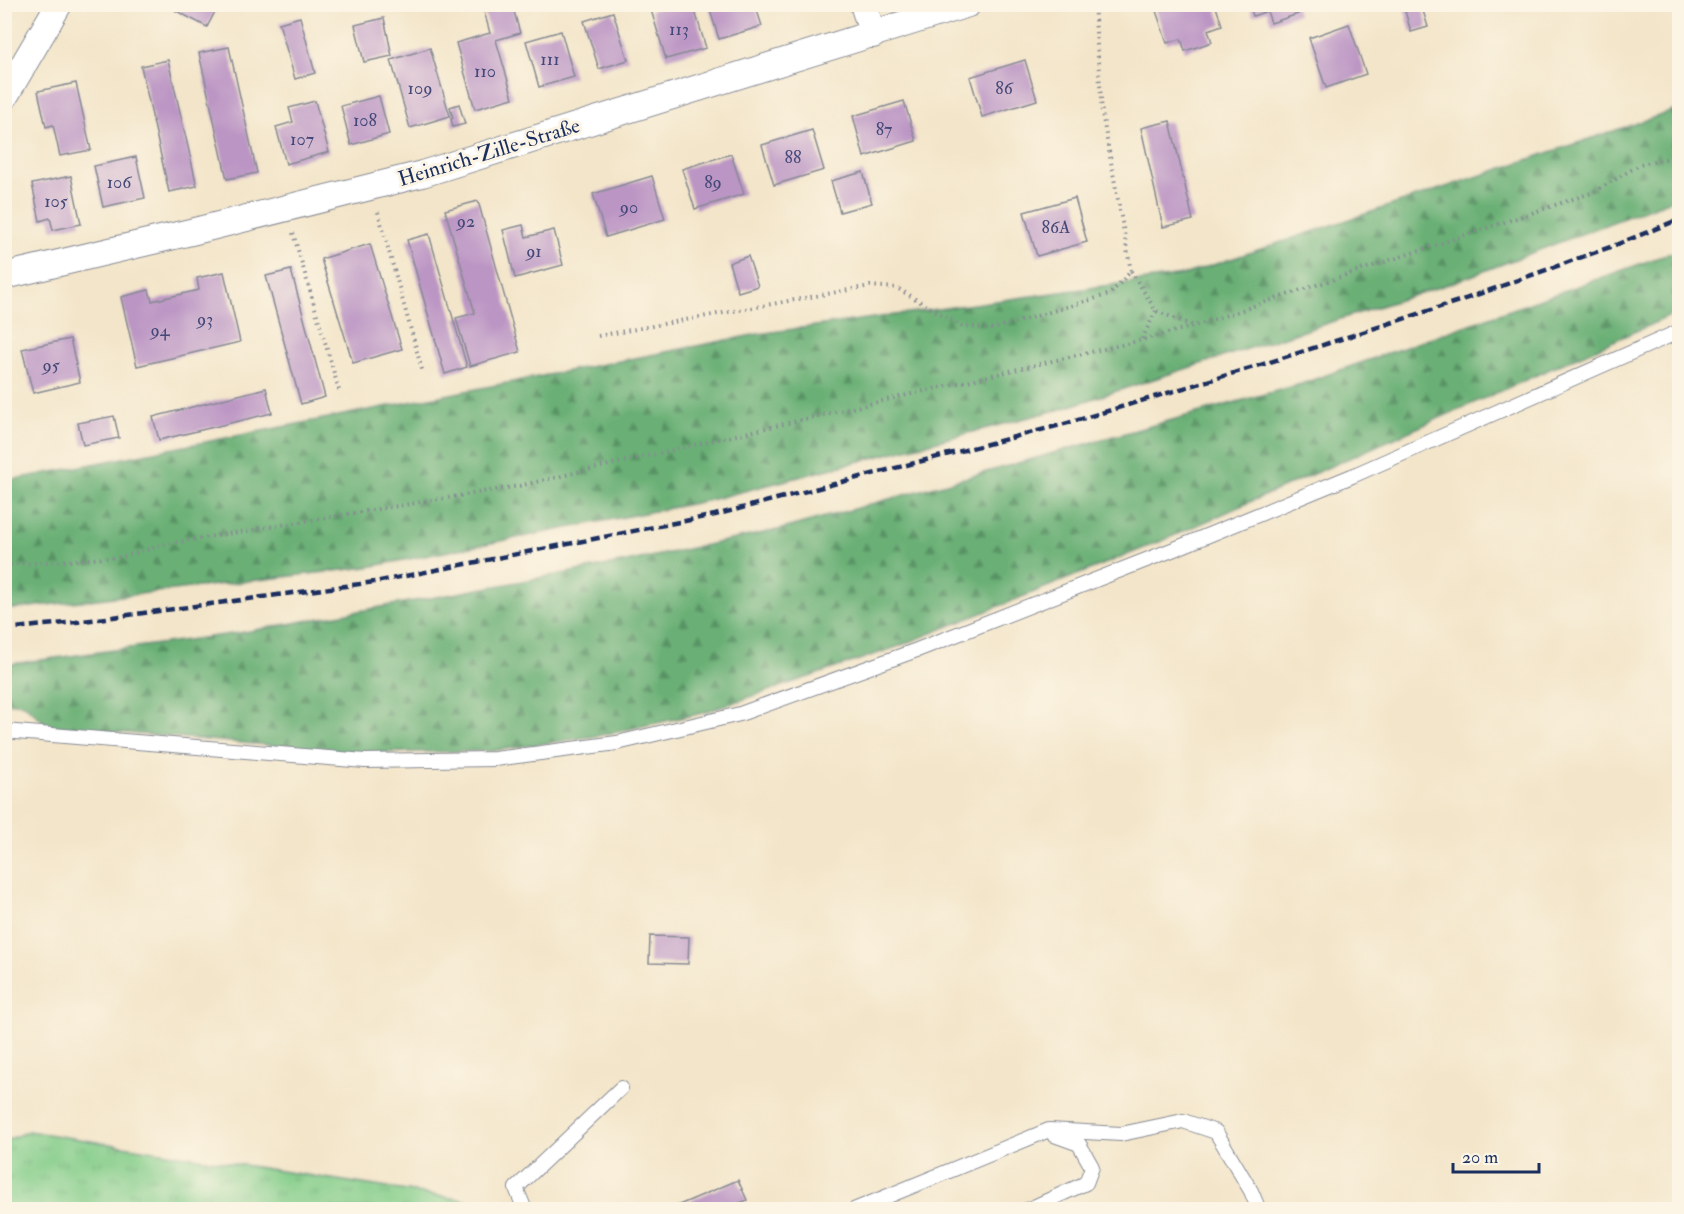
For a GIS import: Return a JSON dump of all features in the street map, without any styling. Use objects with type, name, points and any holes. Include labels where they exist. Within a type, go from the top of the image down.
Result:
[{"type":"street","points":[[4,98],[59,4]]},
{"type":"street","points":[[863,4],[873,34]]},
{"type":"street","name":"Heinrich-Zille-Straße","points":[[4,276],[422,174],[968,4]]},
{"type":"lane","points":[[4,731],[365,761],[483,759],[617,743],[740,714],[917,650],[1182,546],[1352,476],[1680,332]]},
{"type":"lane","points":[[525,1209],[516,1188],[621,1088]]},
{"type":"lane","points":[[861,1208],[887,1204],[1049,1130],[1121,1134],[1183,1121],[1216,1132],[1251,1191],[1258,1209]]},
{"type":"lane","points":[[1027,1209],[1086,1183],[1092,1167],[1079,1144],[1052,1134],[1049,1130]]},
{"type":"path","points":[[1094,4],[1102,113],[1131,271],[1156,311],[1194,327]]},
{"type":"path","points":[[4,565],[122,557],[166,544],[519,486],[1142,340],[1194,327],[1594,192],[1641,164],[1680,156]]},
{"type":"path","points":[[370,187],[423,373]]},
{"type":"path","points":[[286,208],[339,390]]},
{"type":"path","points":[[598,336],[870,286],[897,288],[961,326],[993,329],[1110,294],[1131,271]]},
{"type":"path","points":[[1142,340],[1156,311]]},
{"type":"green space","points":[[1679,109],[1679,197],[1455,282],[1061,409],[706,501],[368,567],[5,610],[5,481],[758,334],[1183,275]]},
{"type":"green space","points":[[1679,250],[1679,312],[1164,540],[897,647],[703,713],[597,736],[491,751],[357,753],[48,726],[24,704],[5,702],[5,665],[239,633],[626,562],[782,529],[1301,384]]},
{"type":"green space","points":[[28,1131],[495,1205],[497,1209],[5,1209],[5,1141]]},
{"type":"building","points":[[171,4],[219,4],[207,27],[169,7]]},
{"type":"building","points":[[482,4],[512,4],[520,33],[496,40],[513,98],[475,109],[456,43],[490,33]]},
{"type":"building","points":[[672,4],[693,4],[706,48],[666,59],[651,10]]},
{"type":"building","points":[[708,4],[755,4],[762,26],[719,39]]},
{"type":"building","points":[[1215,4],[1222,25],[1208,30],[1212,42],[1185,51],[1181,39],[1167,43],[1154,5]]},
{"type":"building","points":[[1249,4],[1295,4],[1298,14],[1271,23],[1267,11],[1253,16]]},
{"type":"building","points":[[1403,4],[1421,4],[1428,27],[1411,32]]},
{"type":"building","points":[[613,12],[628,60],[599,69],[584,21]]},
{"type":"building","points":[[300,17],[315,73],[295,79],[279,23]]},
{"type":"building","points":[[384,18],[392,56],[364,62],[355,25]]},
{"type":"building","points":[[1349,24],[1366,74],[1326,88],[1309,38]]},
{"type":"building","points":[[561,31],[574,77],[539,87],[526,41]]},
{"type":"building","points":[[229,47],[257,173],[227,179],[199,53]]},
{"type":"building","points":[[430,48],[450,116],[410,128],[391,60]]},
{"type":"building","points":[[168,60],[197,186],[169,192],[141,66]]},
{"type":"building","points":[[1025,60],[1037,100],[982,117],[970,77]]},
{"type":"building","points":[[76,83],[91,150],[60,156],[53,125],[46,127],[38,91]]},
{"type":"building","points":[[379,96],[389,134],[351,145],[341,106]]},
{"type":"building","points":[[315,101],[329,152],[286,164],[276,127],[293,122],[289,108]]},
{"type":"building","points":[[904,101],[916,141],[864,157],[853,116]]},
{"type":"building","points":[[459,104],[465,124],[453,127],[450,107]]},
{"type":"building","points":[[1170,121],[1193,220],[1163,227],[1141,128]]},
{"type":"building","points":[[812,130],[824,170],[774,185],[762,145]]},
{"type":"building","points":[[731,154],[744,194],[695,209],[682,169]]},
{"type":"building","points":[[136,157],[145,198],[103,207],[94,166]]},
{"type":"building","points":[[863,172],[872,203],[840,212],[831,181]]},
{"type":"building","points":[[71,176],[81,224],[53,230],[50,218],[40,221],[32,184]]},
{"type":"building","points":[[652,176],[665,219],[606,237],[593,194]]},
{"type":"building","points":[[1075,198],[1087,242],[1037,256],[1024,212]]},
{"type":"building","points":[[478,201],[520,352],[470,366],[456,318],[475,313],[445,210]]},
{"type":"building","points":[[523,225],[526,237],[554,230],[563,265],[515,278],[503,230]]},
{"type":"building","points":[[429,234],[467,367],[445,374],[407,240]]},
{"type":"building","points":[[370,244],[402,349],[353,363],[321,259]]},
{"type":"building","points":[[748,256],[758,286],[738,292],[729,263]]},
{"type":"building","points":[[291,270],[325,397],[301,404],[266,276]]},
{"type":"building","points":[[224,272],[240,342],[137,366],[121,297],[149,290],[152,301],[199,290],[197,278]]},
{"type":"building","points":[[70,339],[80,382],[33,393],[22,349]]},
{"type":"building","points":[[266,388],[272,413],[159,440],[153,417]]},
{"type":"building","points":[[114,416],[119,438],[83,445],[78,423]]},
{"type":"building","points":[[650,936],[689,937],[688,964],[649,963]]},
{"type":"building","points":[[738,1180],[747,1200],[724,1210],[667,1210]]},
{"type":"railway","points":[[4,629],[76,622],[375,582],[715,515],[1068,423],[1267,363],[1465,299],[1613,246],[1680,219]]}]
